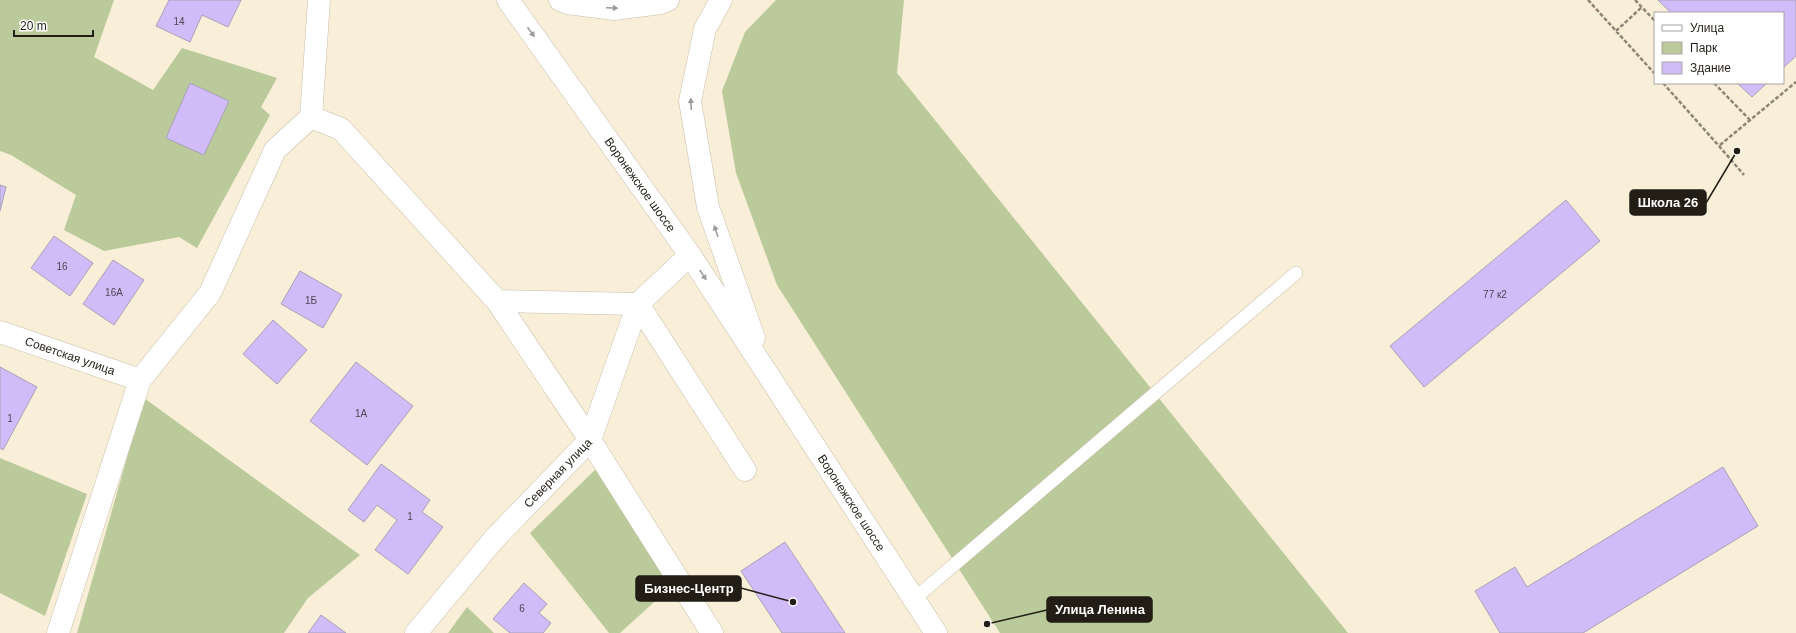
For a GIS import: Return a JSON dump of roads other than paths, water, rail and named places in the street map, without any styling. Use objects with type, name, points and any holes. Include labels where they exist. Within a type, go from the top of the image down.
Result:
[{"type":"street","points":[[58,633],[140,380],[210,293],[275,150],[311,117],[319,0]]},
{"type":"street","name":"Воронежское шоссе","points":[[508,0],[690,255],[936,633]]},
{"type":"street","points":[[560,0],[567,3],[614,9],[662,3],[668,0]]},
{"type":"street","name":"Воронежское шоссе","points":[[720,0],[705,29],[690,102],[708,207],[766,373]]},
{"type":"street","points":[[311,117],[341,129],[497,301],[590,440],[712,633]]},
{"type":"street","name":"Северная улица","points":[[416,633],[495,538],[590,440],[638,304],[690,255]]},
{"type":"street","points":[[497,301],[638,304],[745,470]]},
{"type":"street","name":"Советская улица","points":[[0,332],[140,380]]},
{"type":"lane","points":[[914,599],[1296,273]]},
{"type":"place","name":"Школа 26","points":[[1737,151]]},
{"type":"place","name":"Бизнес-Центр","points":[[793,602]]},
{"type":"place","name":"Улица Ленина","points":[[987,624]]}]
